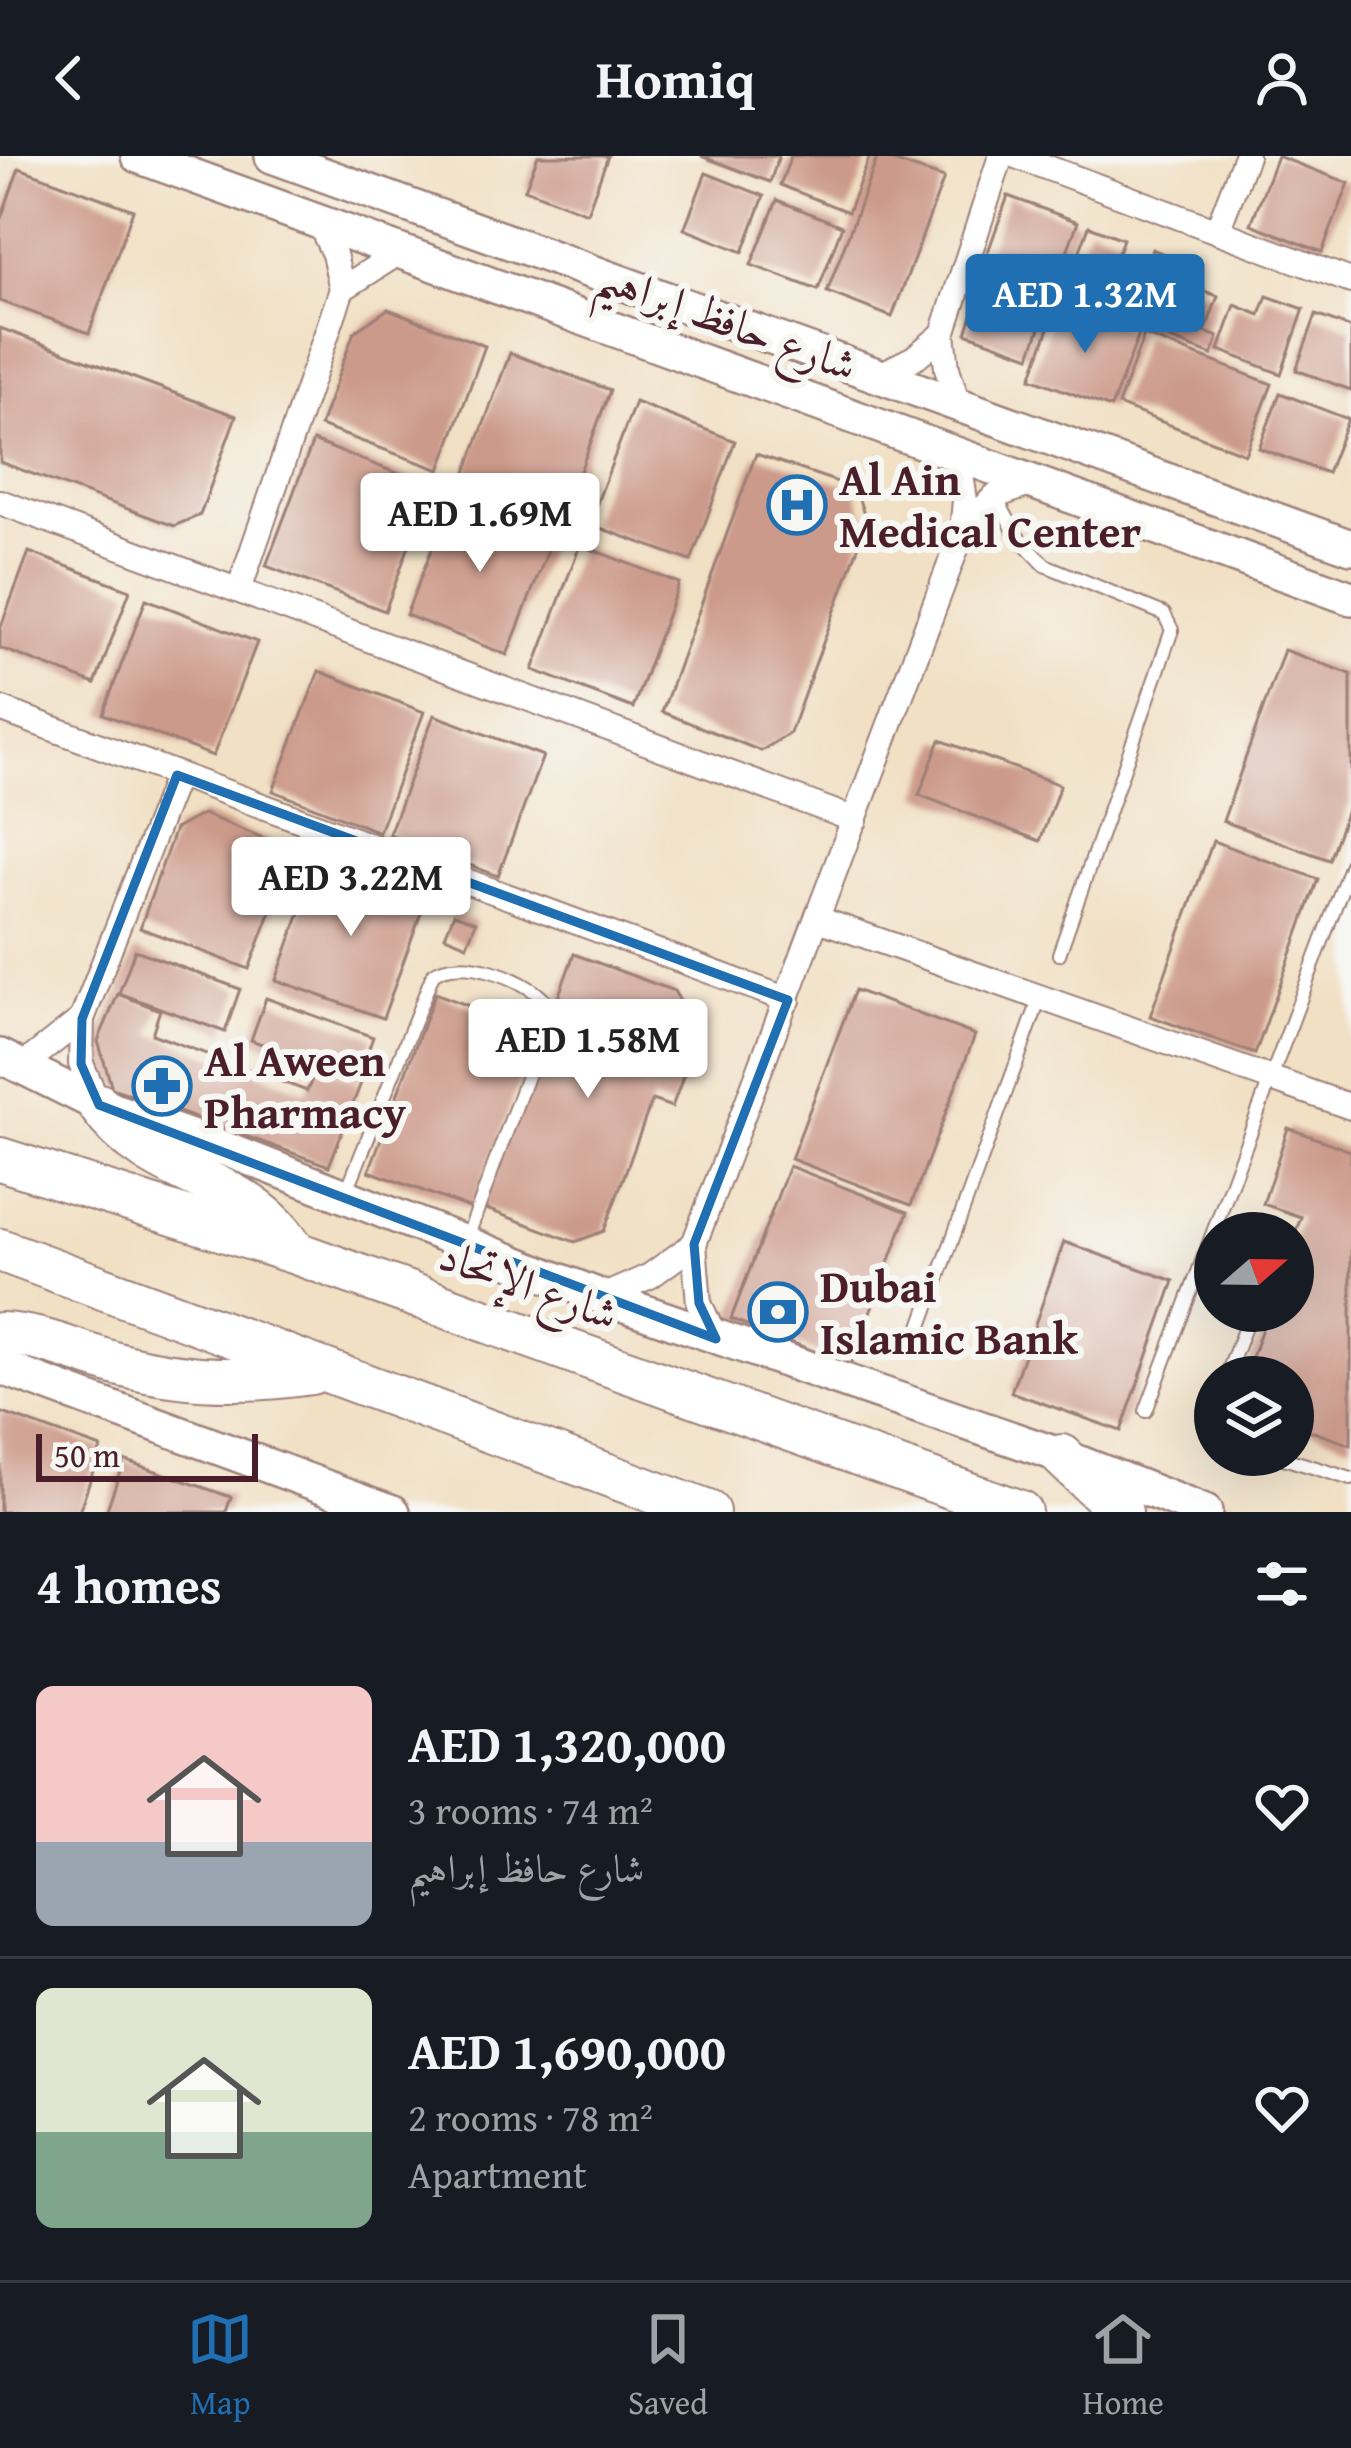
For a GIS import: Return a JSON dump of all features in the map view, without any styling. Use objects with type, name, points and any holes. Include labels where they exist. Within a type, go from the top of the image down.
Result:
[{"type":"highway","points":[[99,1105],[115,1127],[149,1155],[261,1210],[296,1252]]},
{"type":"highway","name":"شارع الإتحاد","points":[[0,1159],[296,1252],[1020,1512]]},
{"type":"highway","points":[[0,1250],[708,1512]]},
{"type":"highway","points":[[0,1334],[31,1337],[117,1364],[198,1378],[321,1371]]},
{"type":"highway","points":[[1062,1456],[1120,1512]]},
{"type":"street","name":"شارع حافظ إبراهيم","points":[[138,156],[1351,598]]},
{"type":"street","name":"شارع حافظ إبراهيم","points":[[272,156],[1351,547]]},
{"type":"street","points":[[957,401],[944,334],[1001,156]]},
{"type":"street","points":[[1016,156],[1351,280]]},
{"type":"street","points":[[1217,231],[1246,156]]},
{"type":"street","points":[[238,590],[342,289],[334,254],[319,222]]},
{"type":"street","points":[[342,289],[403,250]]},
{"type":"street","points":[[880,376],[914,358],[944,334]]},
{"type":"street","points":[[716,1339],[699,1303],[694,1244],[962,532],[965,500],[957,452]]},
{"type":"street","points":[[962,532],[995,496],[1037,481]]},
{"type":"street","points":[[0,502],[855,820]]},
{"type":"street","points":[[1,704],[177,775],[788,1000]]},
{"type":"street","points":[[99,1105],[81,1064],[82,1019],[177,775]]},
{"type":"street","points":[[818,920],[1351,1107]]},
{"type":"street","points":[[11,1061],[82,1019]]},
{"type":"street","points":[[11,1061],[99,1105],[228,1150],[602,1297],[1062,1456],[1205,1512]]},
{"type":"street","points":[[602,1297],[650,1276],[694,1244]]},
{"type":"street","points":[[0,1367],[393,1512]]},
{"type":"lane","points":[[995,496],[1017,536],[1045,565],[1164,614],[1172,630],[1059,954]]},
{"type":"lane","points":[[1146,1411],[1351,864]]},
{"type":"lane","points":[[344,1197],[433,974],[442,967],[466,964],[528,987],[544,1000],[547,1022],[466,1243]]},
{"type":"lane","points":[[921,1326],[1040,998]]},
{"type":"lane","points":[[1314,1467],[1351,1479]]},
{"type":"highlighted area","points":[[177,775],[788,1000],[694,1244],[699,1303],[716,1339],[99,1105],[81,1064],[82,1019]]},
{"type":"building","points":[[538,156],[608,156],[587,213],[525,189]]},
{"type":"building","points":[[701,156],[779,156],[770,182]]},
{"type":"building","points":[[791,156],[870,156],[848,212],[780,185]]},
{"type":"building","points":[[878,156],[944,178],[892,317],[827,292]]},
{"type":"building","points":[[1277,156],[1349,183],[1322,252],[1251,224]]},
{"type":"building","points":[[19,168],[133,210],[89,333],[0,301],[0,221]]},
{"type":"building","points":[[706,173],[764,196],[743,252],[684,229]]},
{"type":"building","points":[[1008,196],[1078,222],[1054,286],[985,260]]},
{"type":"building","points":[[777,200],[842,226],[818,290],[751,265]]},
{"type":"building","points":[[1089,226],[1123,239],[1114,264],[1143,274],[1152,249],[1167,255],[1139,328],[1062,299]]},
{"type":"building","points":[[1172,255],[1192,262],[1184,284],[1218,296],[1205,332],[1218,337],[1212,355],[1144,329]]},
{"type":"building","points":[[985,277],[1050,300],[1030,356],[966,333]]},
{"type":"building","points":[[1267,296],[1304,309],[1281,374],[1219,350],[1235,305],[1260,315]]},
{"type":"building","points":[[1058,303],[1139,334],[1111,408],[1031,378]]},
{"type":"building","points":[[388,309],[485,346],[440,470],[320,426],[354,332]]},
{"type":"building","points":[[1316,315],[1351,328],[1351,390],[1296,370]]},
{"type":"building","points":[[0,328],[236,416],[200,515],[174,526],[0,462]]},
{"type":"building","points":[[1144,335],[1272,384],[1245,454],[1118,405]]},
{"type":"building","points":[[510,353],[610,390],[565,512],[465,475]]},
{"type":"building","points":[[1280,393],[1348,419],[1327,473],[1259,448]]},
{"type":"building","points":[[635,402],[735,441],[691,561],[589,524]]},
{"type":"building","points":[[313,441],[431,486],[385,611],[266,566]]},
{"type":"building","points":[[756,454],[855,488],[867,523],[790,733],[761,751],[662,712]]},
{"type":"building","points":[[453,495],[554,535],[507,655],[406,615]]},
{"type":"building","points":[[580,545],[679,583],[633,708],[533,670]]},
{"type":"building","points":[[29,552],[130,590],[95,684],[0,648],[0,629]]},
{"type":"building","points":[[146,599],[257,642],[213,756],[103,714]]},
{"type":"building","points":[[1284,650],[1351,674],[1351,799],[1329,860],[1223,821]]},
{"type":"building","points":[[319,671],[424,712],[379,832],[273,791]]},
{"type":"building","points":[[434,715],[543,756],[498,876],[389,834]]},
{"type":"building","points":[[940,740],[1060,785],[1040,841],[919,795]]},
{"type":"building","points":[[203,814],[294,850],[249,969],[140,928],[175,829]]},
{"type":"building","points":[[1213,841],[1318,879],[1255,1054],[1150,1016]]},
{"type":"building","points":[[319,860],[426,899],[383,1018],[276,980]]},
{"type":"building","points":[[454,914],[476,922],[467,945],[445,936]]},
{"type":"building","points":[[135,950],[240,989],[225,1032],[119,993]]},
{"type":"building","points":[[574,954],[674,991],[685,1010],[669,1052],[689,1060],[672,1107],[652,1100],[604,1231],[575,1242],[481,1207]]},
{"type":"building","points":[[855,990],[975,1035],[911,1205],[791,1159]]},
{"type":"building","points":[[435,993],[538,1032],[472,1209],[369,1171]]},
{"type":"building","points":[[118,994],[160,1010],[152,1034],[307,1091],[317,1067],[361,1083],[329,1166],[112,1088],[98,1041]]},
{"type":"building","points":[[266,998],[373,1037],[358,1079],[251,1040]]},
{"type":"building","points":[[1288,1128],[1351,1151],[1351,1445],[1314,1432],[1314,1356],[1252,1356],[1261,1332],[1314,1332],[1314,1212],[1286,1212],[1263,1204]]},
{"type":"building","points":[[789,1166],[908,1212],[850,1365],[731,1319]]},
{"type":"building","points":[[1064,1242],[1174,1281],[1121,1431],[1011,1392]]},
{"type":"building","points":[[0,1412],[101,1448],[79,1512],[0,1512]]},
{"type":"building","points":[[124,1460],[231,1497],[226,1512],[106,1512]]},
{"type":"place","name":"Al Ain Medical Center","points":[[797,505]]},
{"type":"place","name":"Al Aween Pharmacy","points":[[162,1086]]},
{"type":"place","name":"Dubai Islamic Bank","points":[[778,1312]]}]
